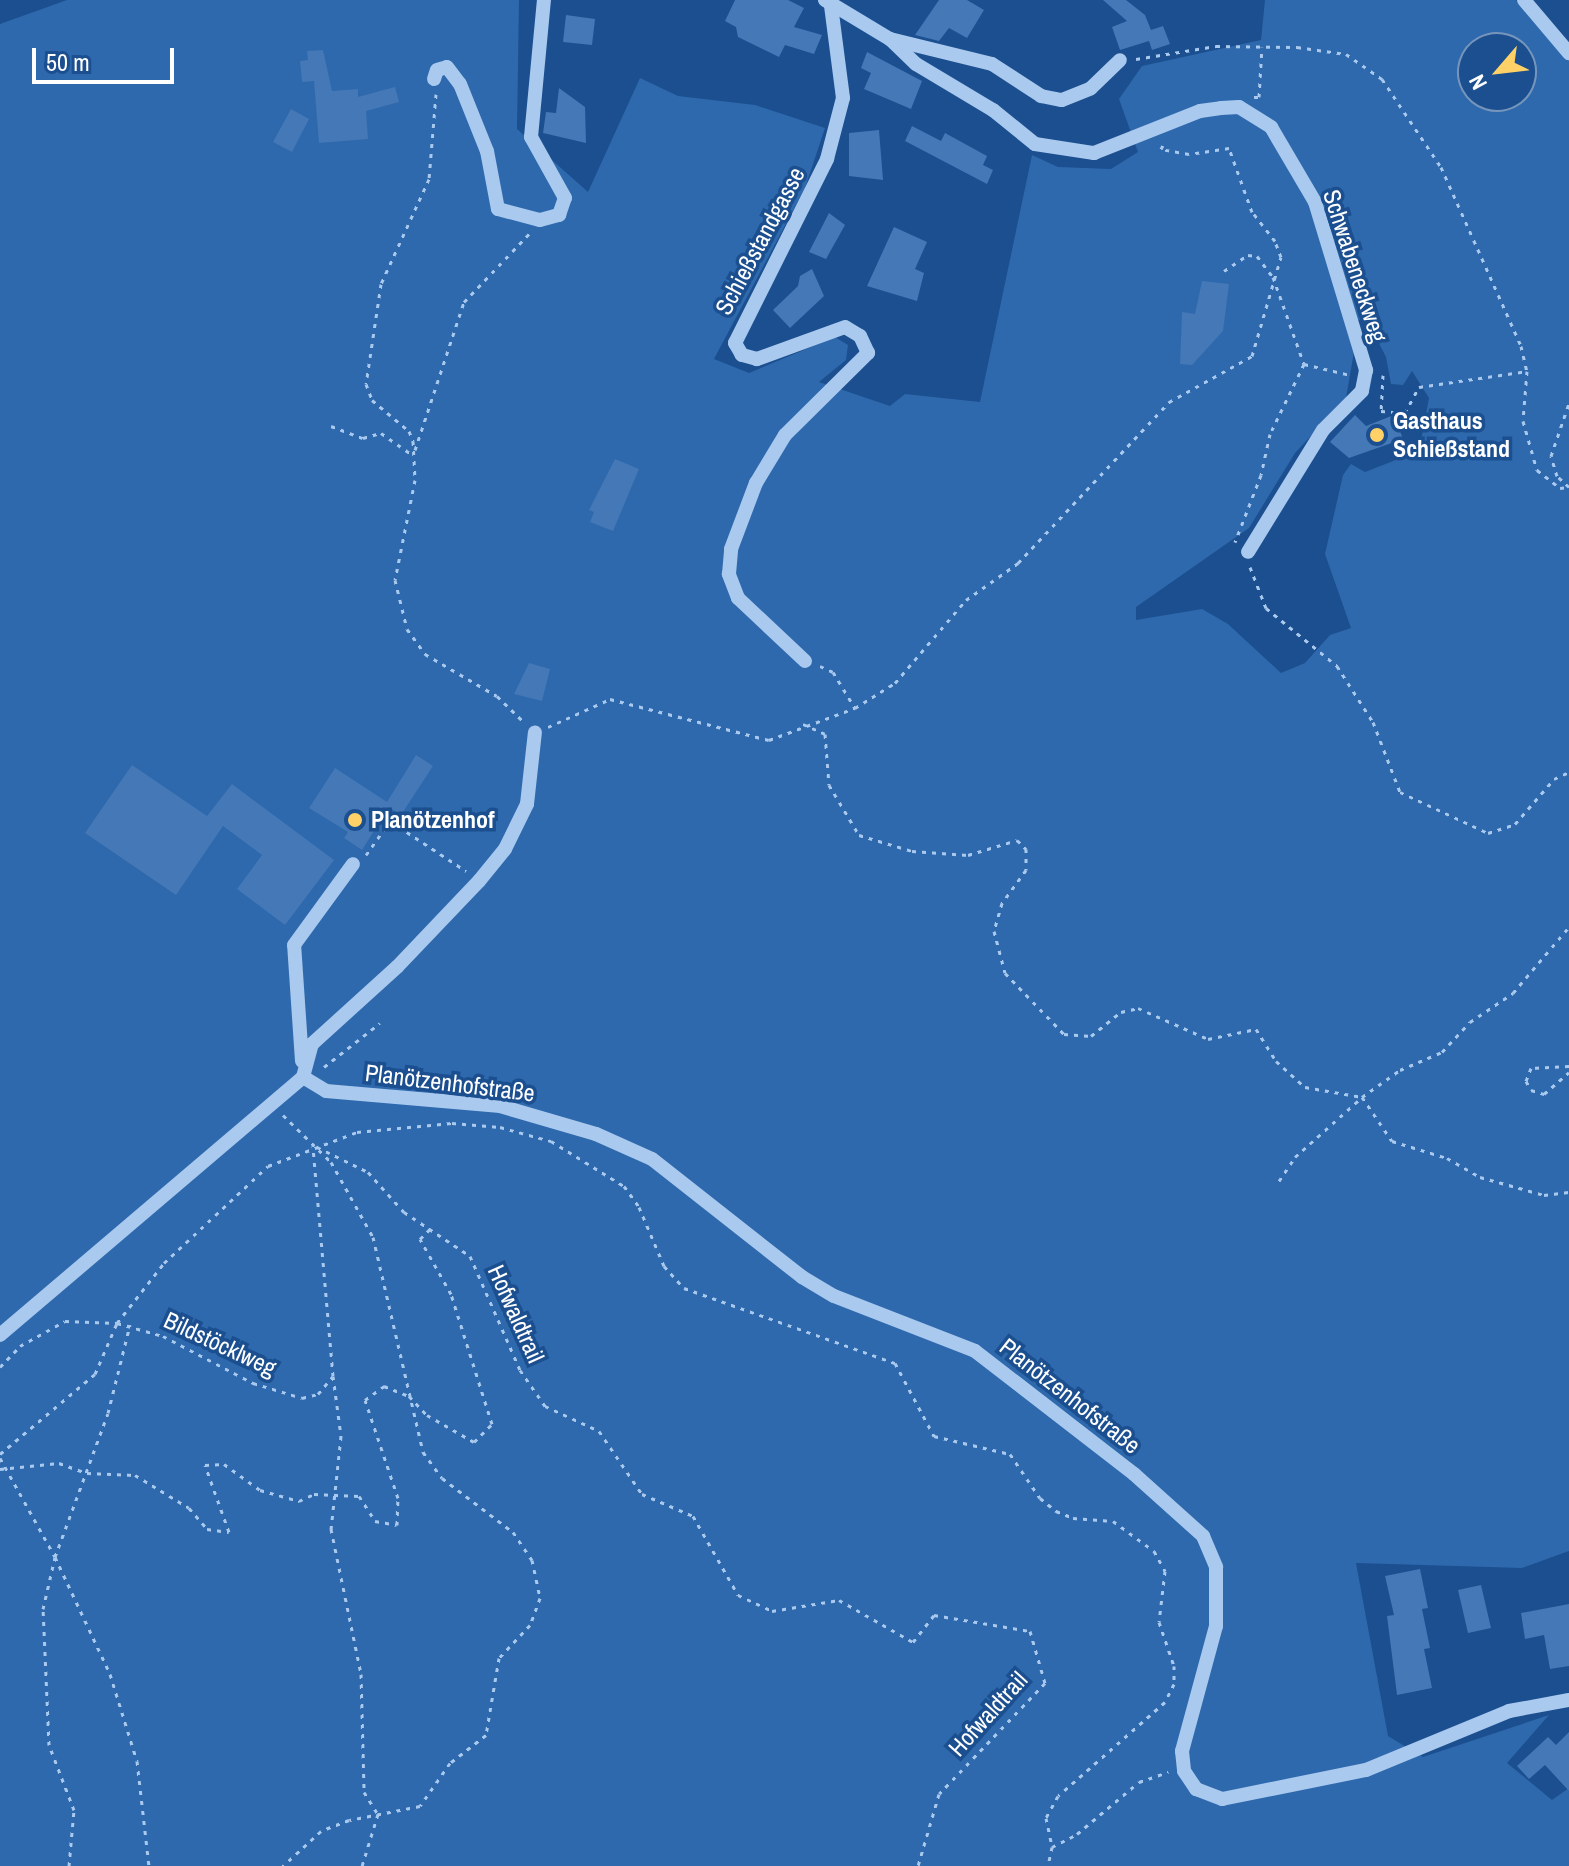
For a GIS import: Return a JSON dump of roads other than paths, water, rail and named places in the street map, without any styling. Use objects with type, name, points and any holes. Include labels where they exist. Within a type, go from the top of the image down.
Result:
[{"type":"street","points":[[434,79],[443,66],[455,75],[487,151],[498,209],[540,220],[559,215],[567,204],[531,137],[544,0]]},
{"type":"street","points":[[1524,0],[1569,53]]},
{"type":"street","name":"Schwabeneckweg","points":[[828,3],[890,39],[916,64],[993,110],[1035,144],[1094,153],[1200,111],[1239,107],[1271,127],[1315,202],[1357,331],[1364,379],[1362,391],[1323,430],[1248,552]]},
{"type":"street","name":"Schießstandgasse","points":[[805,661],[738,598],[729,574],[731,549],[756,483],[785,435],[868,353],[860,336],[845,327],[757,359],[742,355],[735,343],[812,194],[830,146],[843,98],[828,3]]},
{"type":"street","points":[[890,39],[992,64],[1041,96],[1062,100],[1091,88],[1120,60]]},
{"type":"street","points":[[0,1335],[303,1077],[312,1044],[397,967],[505,849],[527,804],[535,732]]},
{"type":"street","points":[[303,1077],[294,945],[353,864]]},
{"type":"street","name":"Planötzenhofstraße","points":[[303,1077],[326,1091],[500,1106],[596,1134],[652,1159],[802,1277],[834,1296],[975,1351],[1134,1474],[1203,1536],[1216,1567],[1216,1626],[1182,1751],[1184,1771],[1196,1789],[1222,1799],[1366,1770],[1509,1711],[1569,1700]]},
{"type":"place","name":"Gasthaus Schießstand","points":[[1377,435]]},
{"type":"place","name":"Planötzenhof","points":[[355,820]]}]
